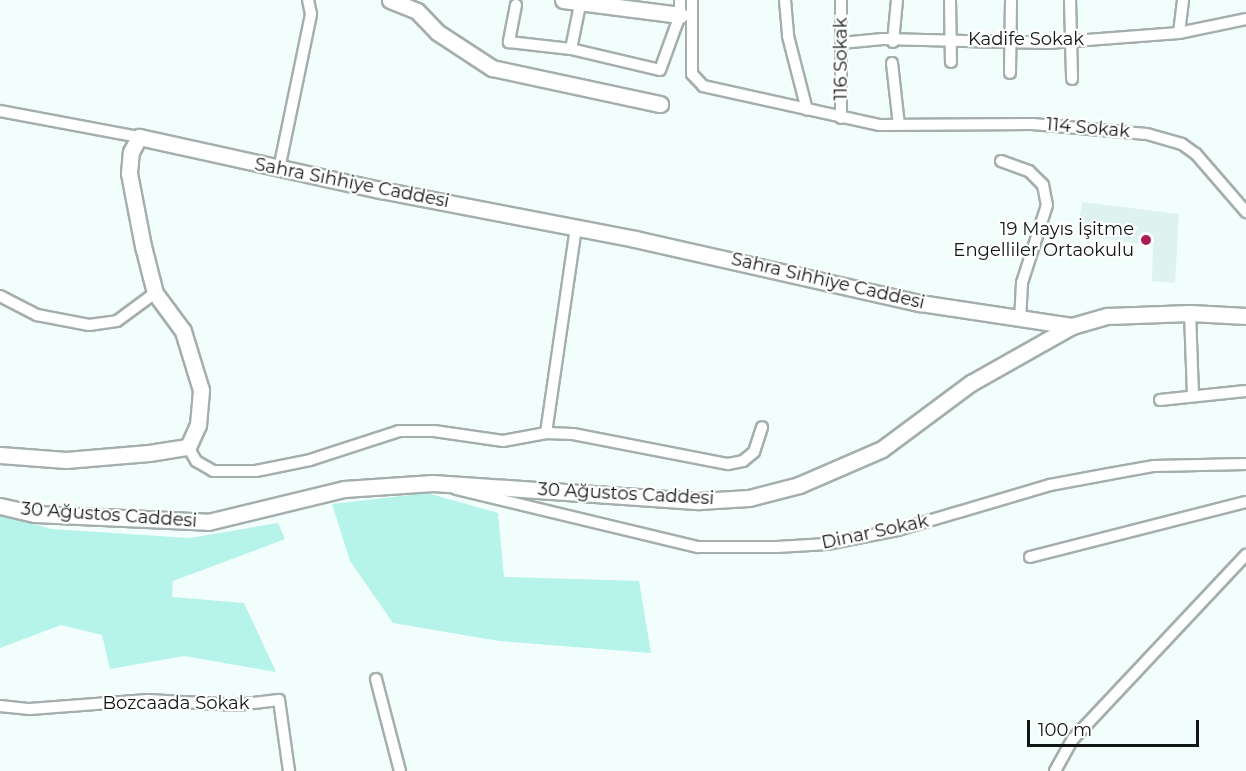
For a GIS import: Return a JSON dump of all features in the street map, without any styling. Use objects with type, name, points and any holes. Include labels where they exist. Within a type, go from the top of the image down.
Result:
[{"type":"street","points":[[279,169],[311,14],[308,0]]},
{"type":"street","points":[[390,0],[417,11],[437,32],[492,68],[660,104]]},
{"type":"street","points":[[516,6],[509,42],[571,49],[660,70],[680,8],[563,0]]},
{"type":"street","name":"114 Sokak","points":[[692,0],[692,74],[703,86],[841,118],[899,125],[1032,124],[1147,134],[1182,144],[1196,154],[1246,212]]},
{"type":"street","points":[[785,0],[788,36],[807,110]]},
{"type":"street","name":"116 Sokak","points":[[841,0],[841,118]]},
{"type":"street","points":[[893,42],[897,0]]},
{"type":"street","points":[[950,0],[951,62]]},
{"type":"street","points":[[1010,73],[1011,0]]},
{"type":"street","points":[[1070,0],[1072,79]]},
{"type":"street","points":[[1179,33],[1183,0]]},
{"type":"street","points":[[571,49],[581,1]]},
{"type":"street","name":"Kadife Sokak","points":[[841,43],[883,39],[893,42],[1010,39],[1071,41],[1179,33],[1246,19]]},
{"type":"street","points":[[892,63],[899,125]]},
{"type":"street","points":[[0,111],[139,137],[131,152],[129,173],[155,293],[183,331],[201,390],[198,425],[188,447]]},
{"type":"street","name":"Sahra Sıhhiye Caddesi","points":[[139,137],[279,169],[576,227],[920,303],[1072,326]]},
{"type":"street","points":[[1001,161],[1029,171],[1043,185],[1047,205],[1022,284],[1020,318]]},
{"type":"street","points":[[546,433],[576,227]]},
{"type":"street","points":[[0,296],[37,315],[89,325],[117,321],[155,293]]},
{"type":"street","points":[[1191,312],[1193,395]]},
{"type":"street","name":"30 Ağustos Caddesi","points":[[0,506],[35,514],[208,522],[344,489],[433,483],[699,501],[749,498],[799,485],[882,449],[971,383],[1072,326],[1108,316],[1191,312],[1246,316]]},
{"type":"street","points":[[1160,399],[1246,391]]},
{"type":"street","points":[[188,447],[196,461],[213,471],[256,471],[310,460],[399,431],[434,431],[503,441],[546,433],[573,434],[728,464],[743,461],[754,452],[762,427]]},
{"type":"street","points":[[0,454],[66,460],[188,447]]},
{"type":"street","name":"Dinar Sokak","points":[[433,483],[553,515],[698,547],[777,547],[827,544],[898,530],[1050,485],[1120,472],[1154,466],[1246,464]]},
{"type":"street","points":[[1030,557],[1246,502]]},
{"type":"street","points":[[1055,771],[1073,739],[1245,558]]},
{"type":"street","points":[[376,679],[400,771]]},
{"type":"street","name":"Bozcaada Sokak","points":[[0,706],[30,709],[148,700],[237,705],[279,700],[289,771]]},
{"type":"shaded area","name":"19 Mayıs İşitme Engelliler Ortaokulu","points":[[1082,202],[1179,214],[1175,283],[1152,281],[1153,246],[1077,234]]},
{"type":"shaded area","points":[[427,493],[498,513],[504,577],[639,581],[651,653],[499,641],[393,623],[350,561],[332,504]]},
{"type":"shaded area","points":[[0,514],[51,529],[190,538],[278,523],[285,539],[173,581],[172,597],[244,603],[276,672],[184,656],[110,669],[102,635],[61,625],[0,648]]},
{"type":"place","name":"19 Mayıs İşitme Engelliler Ortaokulu","points":[[1146,240]]}]
